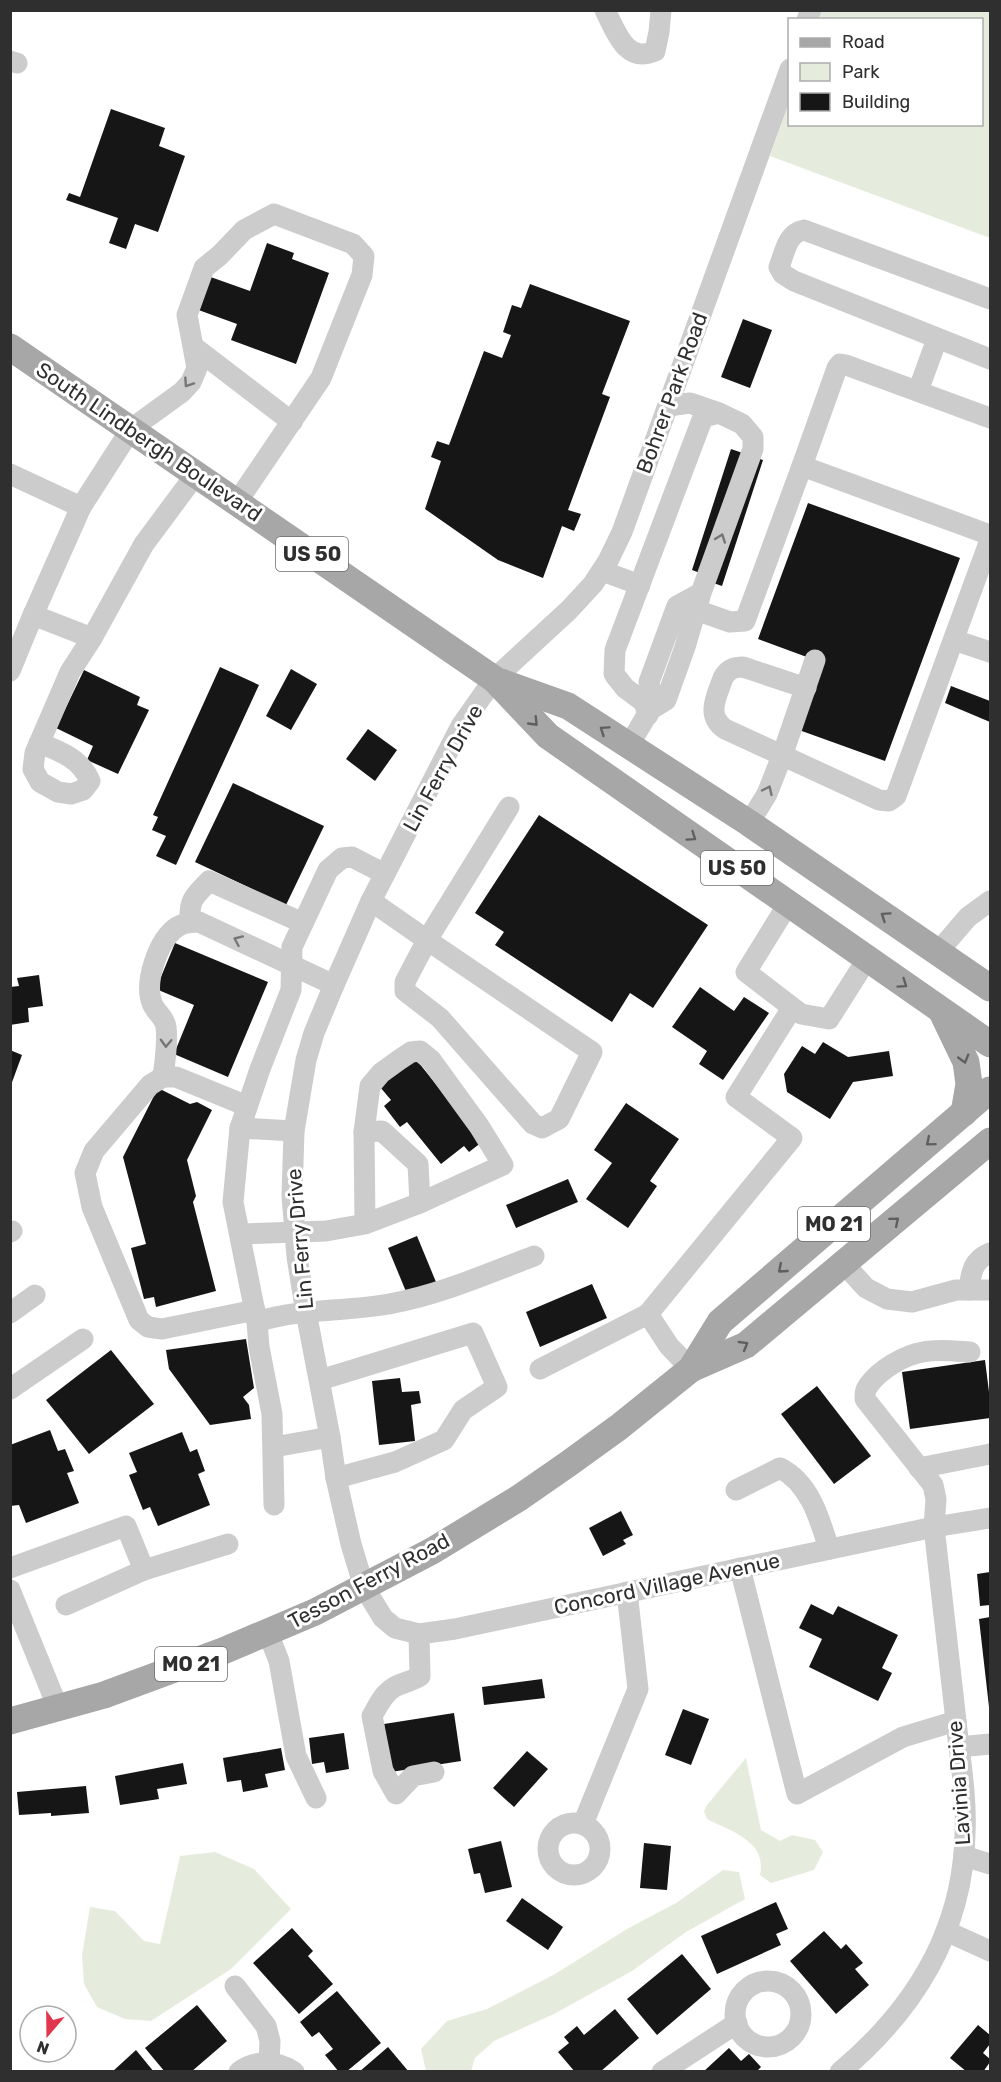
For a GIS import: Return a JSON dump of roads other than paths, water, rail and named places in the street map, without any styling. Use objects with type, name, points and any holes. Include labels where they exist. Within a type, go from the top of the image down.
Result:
[{"type":"main road","name":"South Lindbergh Boulevard","points":[[10,347],[494,679],[548,736],[990,1044]]},
{"type":"main road","name":"South Lindbergh Boulevard","points":[[494,679],[568,706],[628,747],[749,823],[989,986]]},
{"type":"main road","points":[[941,1010],[966,1062],[969,1084],[964,1113]]},
{"type":"main road","name":"Tesson Ferry Road","points":[[691,1369],[720,1322],[990,1090]]},
{"type":"main road","name":"Tesson Ferry Road","points":[[10,1721],[158,1677],[268,1633],[315,1612],[432,1551],[519,1498],[619,1427],[691,1369],[746,1345],[987,1146]]},
{"type":"street","points":[[605,10],[623,44],[633,52],[645,55],[655,51],[660,32],[661,10]]},
{"type":"street","name":"Bohrer Park Road","points":[[494,679],[569,610],[592,584],[608,561],[622,532],[788,72]]},
{"type":"street","points":[[10,670],[81,507],[131,429],[182,392],[191,381],[197,368],[188,315],[204,268],[244,230],[274,214],[353,244],[364,255],[362,275],[321,378],[237,502]]},
{"type":"street","points":[[990,299],[804,230],[796,232],[791,237],[779,267],[787,278],[990,359]]},
{"type":"street","points":[[918,391],[937,339]]},
{"type":"street","points":[[194,347],[292,422]]},
{"type":"street","points":[[698,601],[730,622],[745,621],[840,364],[990,417]]},
{"type":"street","points":[[628,747],[651,712],[666,700],[698,601],[753,448],[753,437],[742,424],[690,403],[668,406]]},
{"type":"street","points":[[651,712],[644,702],[625,688],[614,674],[615,650],[703,417],[719,413]]},
{"type":"street","points":[[802,466],[990,535]]},
{"type":"street","points":[[10,474],[81,507]]},
{"type":"street","points":[[39,743],[70,672],[92,638],[144,544],[196,474]]},
{"type":"street","points":[[806,688],[743,667],[735,667],[726,674],[712,710],[721,726],[782,756],[879,800],[889,801],[893,798],[898,792],[990,540]]},
{"type":"street","points":[[602,571],[640,585]]},
{"type":"street","points":[[33,615],[92,638]]},
{"type":"street","points":[[954,640],[990,652]]},
{"type":"street","points":[[749,823],[767,794],[815,660]]},
{"type":"street","name":"Lin Ferry Drive","points":[[364,1587],[351,1544],[336,1478],[306,1312],[292,1196],[294,1131],[306,1060],[314,1034],[371,901],[461,726],[494,679]]},
{"type":"street","points":[[371,901],[427,940],[592,1052],[559,1119],[542,1128],[533,1124],[440,1018],[405,991],[405,982],[427,940],[509,807]]},
{"type":"street","points":[[274,1505],[272,1414],[259,1347],[256,1316],[233,1202],[240,1128],[291,990],[292,947],[328,870],[342,858],[352,857],[385,874]]},
{"type":"street","points":[[190,922],[189,906],[209,881],[303,923]]},
{"type":"street","points":[[938,952],[968,917],[990,901]]},
{"type":"street","points":[[788,904],[746,972],[792,1008],[801,1014],[829,1019],[867,959]]},
{"type":"street","points":[[163,1077],[167,1041],[166,1023],[152,1004],[149,984],[159,950],[176,928],[190,922],[199,922],[334,985]]},
{"type":"street","points":[[540,1368],[648,1314],[792,1138],[736,1097],[792,1008]]},
{"type":"street","points":[[240,1234],[326,1231],[365,1224],[420,1203],[503,1165],[479,1126],[431,1060],[420,1051],[411,1052],[381,1073],[370,1086],[364,1132],[365,1224]]},
{"type":"street","points":[[248,1106],[176,1077],[163,1077],[150,1085],[94,1151],[85,1173],[92,1207],[130,1301],[139,1320],[148,1327],[162,1329],[256,1316],[334,1311],[390,1304],[446,1289],[534,1256]]},
{"type":"street","points":[[240,1128],[294,1131]]},
{"type":"street","points":[[364,1132],[382,1131],[418,1164],[420,1203]]},
{"type":"street","points":[[969,1290],[971,1270],[978,1259],[990,1253]]},
{"type":"street","points":[[844,1264],[866,1288],[887,1299],[912,1302],[956,1290],[990,1290]]},
{"type":"street","points":[[10,1313],[35,1295]]},
{"type":"street","points":[[648,1314],[669,1346],[691,1369]]},
{"type":"street","points":[[320,1380],[473,1333],[497,1387],[463,1410],[444,1440],[395,1462],[336,1478]]},
{"type":"street","points":[[12,1384],[83,1339]]},
{"type":"street","name":"Lavinia Drive","points":[[840,2072],[880,2036],[918,1988],[934,1960],[946,1931],[959,1885],[964,1856],[965,1806],[934,1527],[936,1499],[933,1485],[865,1399],[868,1386],[884,1371],[905,1357],[922,1352],[946,1350],[969,1352]]},
{"type":"street","points":[[274,1447],[330,1437]]},
{"type":"street","points":[[919,1468],[990,1454]]},
{"type":"street","points":[[736,1490],[780,1468],[792,1474],[818,1511],[829,1549]]},
{"type":"street","name":"Concord Village Avenue","points":[[364,1587],[383,1618],[395,1628],[418,1634],[455,1629],[934,1527],[990,1518]]},
{"type":"street","points":[[10,1568],[126,1526],[144,1570]]},
{"type":"street","points":[[66,1605],[144,1570],[228,1544]]},
{"type":"street","points":[[740,1568],[797,1794],[903,1737],[956,1721]]},
{"type":"street","points":[[10,1590],[58,1708]]},
{"type":"street","points":[[583,1824],[638,1689],[627,1592]]},
{"type":"street","points":[[268,1633],[279,1661],[296,1756],[316,1798]]},
{"type":"street","points":[[418,1634],[420,1676],[411,1683],[394,1686],[372,1716],[383,1771],[396,1794],[412,1776],[434,1772]]},
{"type":"street","points":[[959,1747],[990,1744]]},
{"type":"street","points":[[964,1856],[990,1864]]},
{"type":"street","points":[[946,1931],[990,1951]]},
{"type":"street","points":[[236,1986],[266,2026],[270,2041],[269,2063]]},
{"type":"street","points":[[662,2072],[737,2023]]},
{"type":"street","points":[[239,2072],[245,2067],[269,2063],[284,2064],[294,2072]]}]
